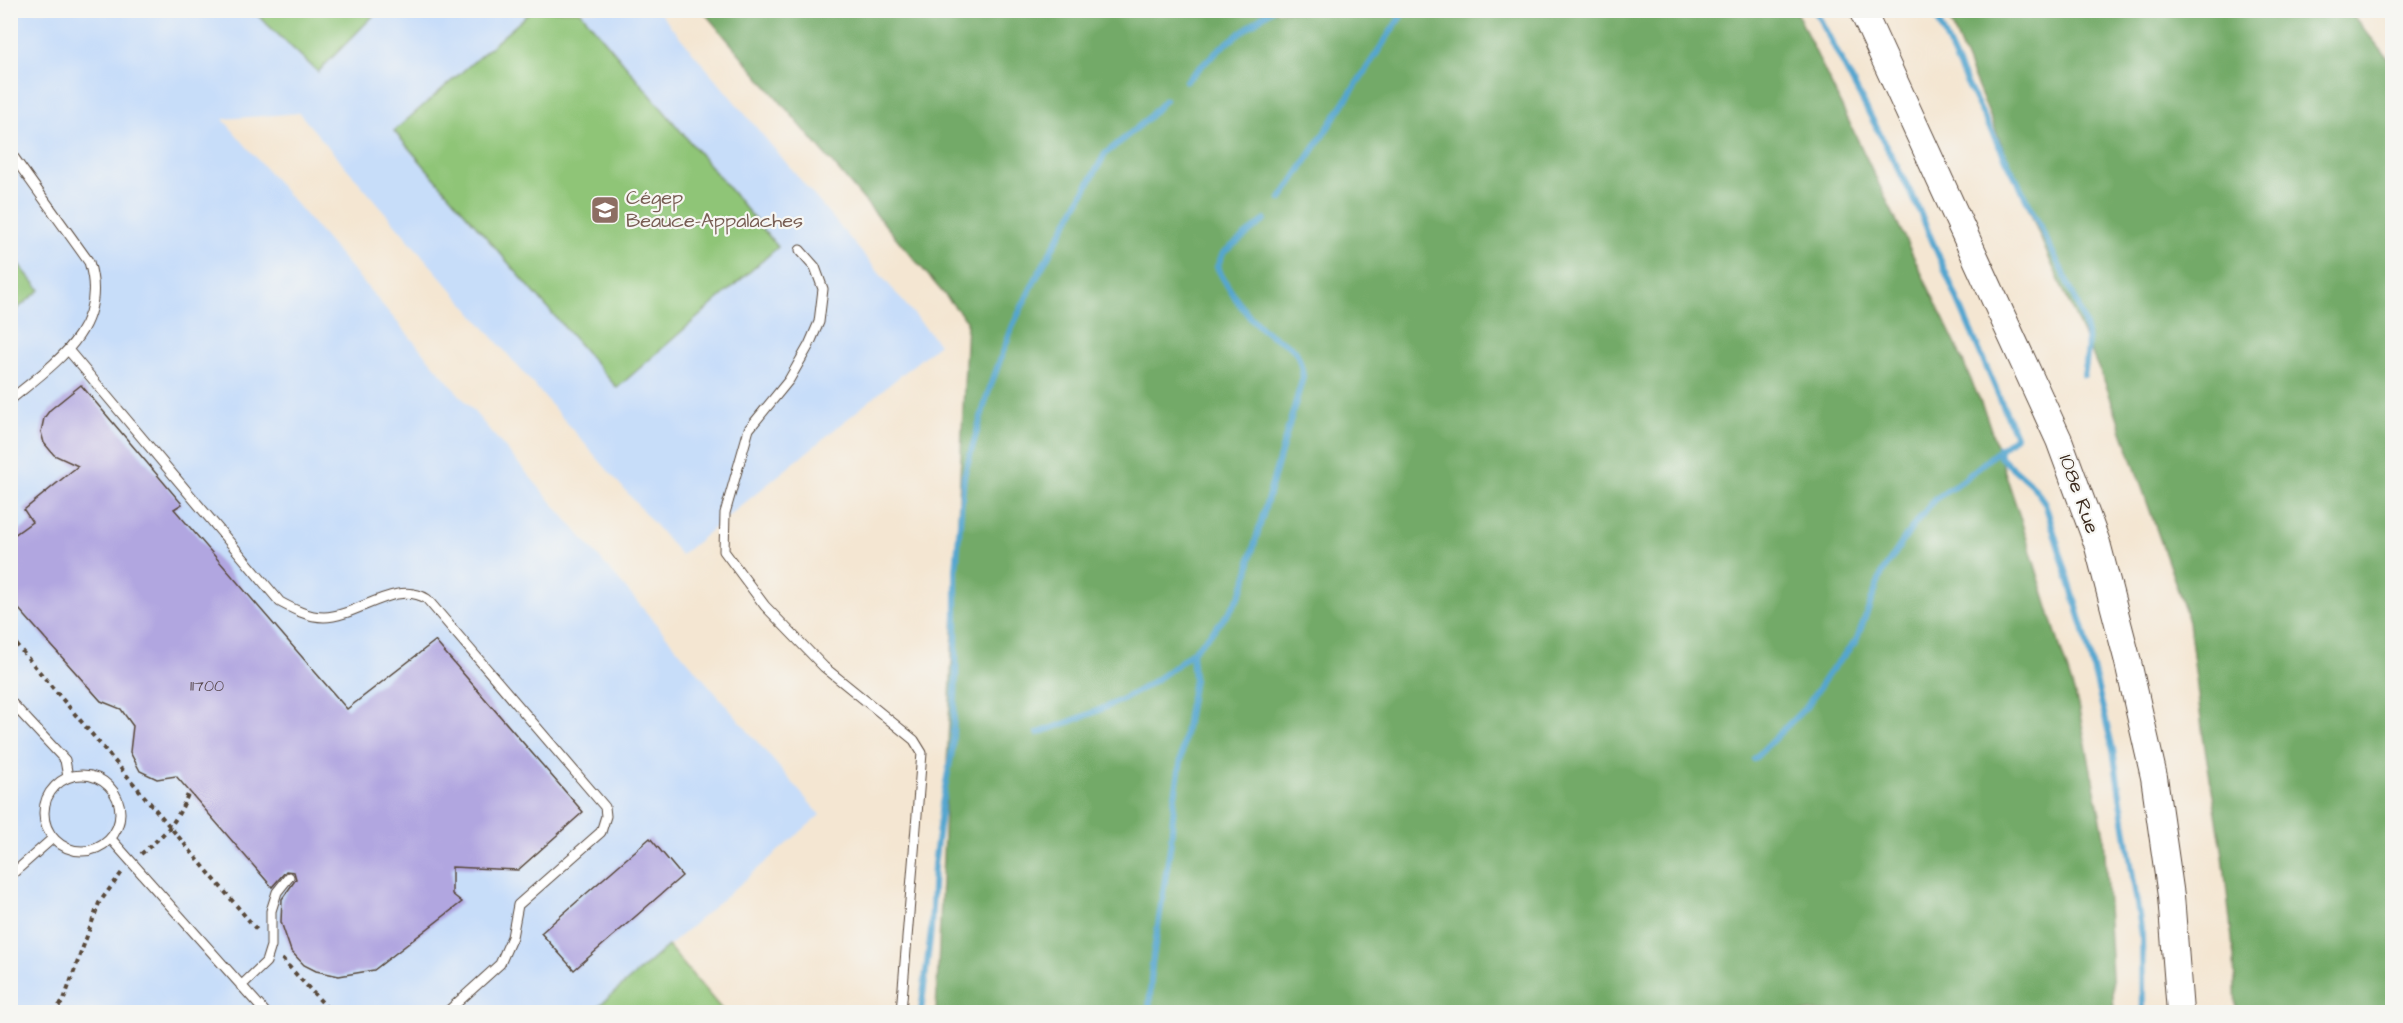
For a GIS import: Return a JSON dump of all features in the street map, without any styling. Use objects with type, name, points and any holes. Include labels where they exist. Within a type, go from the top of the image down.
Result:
[{"type":"main road","name":"108e Rue","points":[[1862,10],[2059,440],[2097,543],[2127,658],[2154,777],[2172,896],[2180,1012]]},
{"type":"lane","points":[[10,152],[89,262],[95,281],[94,302],[86,325],[69,351],[10,400]]},
{"type":"lane","points":[[800,250],[815,267],[823,289],[819,322],[789,380],[749,429],[725,513],[724,551],[765,606],[824,667],[914,740],[922,753],[901,1012]]},
{"type":"lane","points":[[69,351],[280,602],[296,610],[327,617],[399,594],[417,593],[427,599],[605,807],[606,816],[601,832],[518,905],[510,945],[500,964],[447,1012]]},
{"type":"lane","points":[[10,701],[65,760],[68,777]]},
{"type":"lane","points":[[93,776],[104,781],[113,790],[119,802],[121,815],[111,839],[95,849],[75,851],[63,847],[53,838],[45,822],[45,804],[58,783],[68,777],[93,776]]},
{"type":"lane","points":[[10,876],[53,838]]},
{"type":"lane","points":[[111,839],[134,861],[265,1012]]},
{"type":"lane","points":[[241,986],[266,962],[271,946],[271,911],[277,892],[289,877]]},
{"type":"path","points":[[10,637],[260,933]]},
{"type":"path","points":[[52,1012],[63,1002],[99,903],[110,885],[171,828],[189,792]]},
{"type":"path","points":[[289,968],[331,1012]]},
{"type":"shaded area","points":[[10,11],[658,11],[939,344],[681,555],[299,113],[223,119],[820,815],[592,1012],[11,1012]]},
{"type":"green space","points":[[253,11],[378,11],[318,72]]},
{"type":"green space","points":[[532,11],[580,11],[778,247],[617,388],[394,131]]},
{"type":"green space","points":[[703,11],[1796,11],[1956,345],[1986,415],[2022,523],[2078,705],[2104,835],[2114,1012],[936,1012],[967,321]]},
{"type":"green space","points":[[1946,11],[2349,11],[2392,63],[2392,1012],[2236,1012],[2234,958],[2223,855],[2203,736],[2189,622],[2106,385],[2052,265]]},
{"type":"green space","points":[[10,254],[40,290],[11,314],[10,314]]},
{"type":"green space","points":[[668,946],[724,1012],[592,1012]]},
{"type":"building","points":[[81,385],[182,504],[174,509],[347,709],[435,641],[583,812],[518,870],[452,867],[452,894],[462,902],[374,970],[339,976],[316,971],[304,965],[291,951],[281,922],[282,899],[296,879],[294,872],[286,871],[272,887],[176,776],[157,779],[140,771],[130,752],[133,726],[121,709],[101,701],[10,599],[10,538],[32,522],[24,510],[78,466],[54,455],[44,443],[41,432],[44,418],[50,410]]},
{"type":"building","points":[[650,838],[682,876],[574,970],[541,933]]},
{"type":"waterway","points":[[1186,81],[1219,49],[1271,10]]},
{"type":"waterway","points":[[1281,199],[1405,10]]},
{"type":"waterway","points":[[1754,759],[1807,706],[1828,674],[1856,641],[1882,573],[1911,529],[1934,500],[1962,481],[2016,436],[1916,203],[1815,10]]},
{"type":"waterway","points":[[1934,10],[1975,100],[2077,304],[2087,338],[2084,375]]},
{"type":"waterway","points":[[921,1012],[931,931],[934,865],[952,751],[956,676],[956,570],[964,476],[988,393],[1013,325],[1035,280],[1105,154],[1144,122],[1165,100]]},
{"type":"waterway","points":[[1038,733],[1110,705],[1153,682],[1193,651],[1220,623],[1243,588],[1303,377],[1301,365],[1294,350],[1270,335],[1248,315],[1236,300],[1217,267],[1223,253],[1265,220]]},
{"type":"waterway","points":[[1999,448],[2000,457],[2033,486],[2045,503],[2083,627],[2113,750],[2142,935],[2143,1012]]},
{"type":"waterway","points":[[1149,1012],[1152,964],[1171,842],[1174,802],[1194,679],[1192,653]]},
{"type":"place","name":"Cégep Beauce-Appalaches","points":[[605,210]]}]
